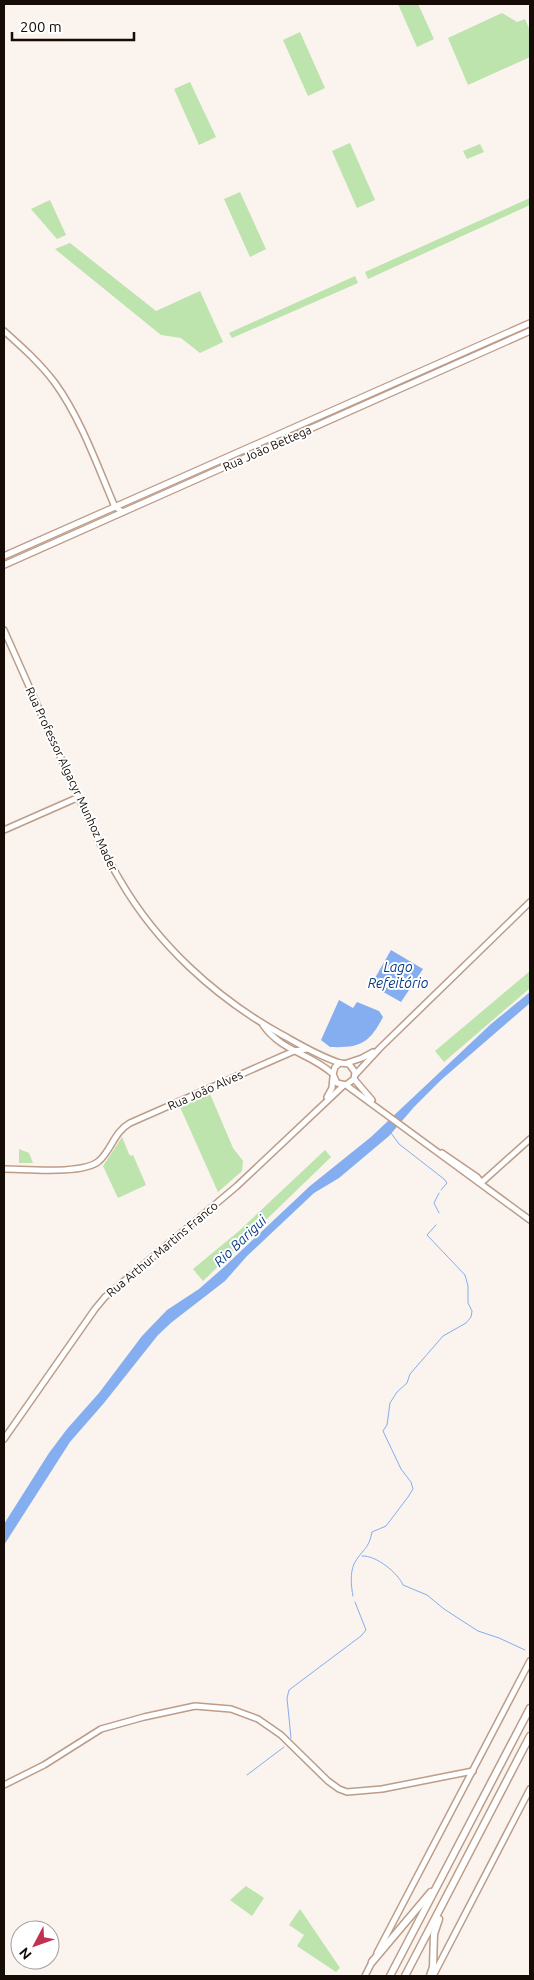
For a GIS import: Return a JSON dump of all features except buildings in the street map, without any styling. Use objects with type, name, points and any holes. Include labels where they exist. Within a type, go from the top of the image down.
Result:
[{"type":"highway","points":[[390,1976],[530,1708]]},
{"type":"highway","points":[[405,1976],[530,1736]]},
{"type":"highway","points":[[372,1962],[441,1879]]},
{"type":"highway","points":[[432,1976],[434,1934],[445,1898]]},
{"type":"main road","name":"Rua João Bettega","points":[[4,556],[530,323]]},
{"type":"main road","points":[[522,326],[528,332]]},
{"type":"main road","name":"Rua João Bettega","points":[[4,565],[528,332]]},
{"type":"main road","points":[[260,443],[263,450]]},
{"type":"main road","points":[[251,447],[254,453]]},
{"type":"street","points":[[4,331],[36,360],[60,390],[75,417],[115,507],[123,512]]},
{"type":"street","name":"Rua Professor Algacyr Munhoz Mader","points":[[4,630],[115,872],[144,916],[199,977],[227,1000],[261,1023],[307,1049],[343,1063]]},
{"type":"street","points":[[4,830],[79,797]]},
{"type":"street","points":[[345,1085],[380,1048],[530,902]]},
{"type":"street","name":"Rua Professor Algacyr Munhoz Mader","points":[[261,1023],[275,1040],[324,1067],[333,1076]]},
{"type":"street","points":[[380,1048],[362,1058],[343,1063],[335,1068],[333,1076],[337,1083],[345,1085],[436,1150],[464,1167],[477,1177],[481,1183],[530,1220]]},
{"type":"street","name":"Rua João Alves","points":[[4,1168],[74,1170],[88,1168],[102,1158],[122,1128],[130,1123],[294,1051],[307,1049]]},
{"type":"street","points":[[343,1063],[352,1066],[354,1077],[379,1108]]},
{"type":"street","name":"Rua Arthur Martins Franco","points":[[324,1102],[332,1088],[333,1076]]},
{"type":"street","name":"Rua Arthur Martins Franco","points":[[4,1439],[105,1297],[237,1186],[324,1102],[345,1085]]},
{"type":"street","points":[[481,1183],[530,1139]]},
{"type":"street","points":[[365,1976],[530,1661]]},
{"type":"street","points":[[4,1785],[44,1765],[101,1729],[195,1706],[231,1709],[258,1719],[281,1735],[328,1781],[347,1792],[382,1788],[473,1771]]},
{"type":"street","points":[[432,1976],[530,1789]]},
{"type":"green space","points":[[398,4],[418,4],[434,39],[417,47]]},
{"type":"green space","points":[[502,13],[517,22],[525,19],[530,31],[530,57],[468,85],[448,38]]},
{"type":"green space","points":[[300,32],[325,88],[308,96],[283,40]]},
{"type":"green space","points":[[190,82],[216,137],[199,145],[174,89]]},
{"type":"green space","points":[[350,143],[375,200],[357,208],[332,151]]},
{"type":"green space","points":[[480,144],[484,152],[467,159],[463,151]]},
{"type":"green space","points":[[240,192],[266,249],[250,257],[224,199]]},
{"type":"green space","points":[[530,198],[530,205],[368,279],[365,272]]},
{"type":"green space","points":[[50,200],[66,235],[57,239],[31,209]]},
{"type":"green space","points":[[70,243],[156,311],[200,291],[223,342],[200,353],[181,338],[161,335],[55,249]]},
{"type":"green space","points":[[355,276],[358,283],[232,338],[229,333]]},
{"type":"green space","points":[[530,971],[530,988],[444,1062],[435,1051]]},
{"type":"green space","points":[[210,1094],[233,1148],[243,1161],[242,1171],[218,1192],[180,1107]]},
{"type":"green space","points":[[122,1137],[129,1154],[133,1155],[146,1185],[118,1198],[103,1166]]},
{"type":"green space","points":[[19,1149],[29,1153],[33,1163],[19,1163]]},
{"type":"green space","points":[[325,1150],[331,1157],[203,1281],[193,1269],[239,1231]]},
{"type":"green space","points":[[246,1886],[264,1898],[252,1916],[230,1900]]},
{"type":"green space","points":[[300,1909],[340,1968],[336,1972],[297,1946],[304,1935],[289,1925]]},
{"type":"water","name":"Lago Refeitório","points":[[391,950],[423,969],[401,1002],[371,985]]},
{"type":"water","points":[[530,992],[530,1003],[441,1080],[389,1136],[339,1178],[314,1193],[247,1256],[225,1281],[158,1335],[70,1442],[4,1545],[4,1524],[49,1453],[67,1429],[99,1393],[142,1336],[167,1310],[199,1289],[310,1186],[371,1137],[491,1024]]},
{"type":"water","points":[[339,1000],[353,1008],[357,1002],[379,1011],[383,1017],[368,1039],[349,1047],[330,1047],[321,1040]]},
{"type":"waterway","points":[[391,1133],[399,1144],[444,1179],[447,1183],[441,1190]]},
{"type":"waterway","points":[[439,1193],[434,1203],[439,1213]]},
{"type":"waterway","points":[[353,1596],[351,1580],[354,1564],[367,1546],[372,1532],[386,1526],[413,1489],[383,1431],[387,1425],[390,1403],[397,1392],[407,1383],[410,1374],[443,1336],[466,1323],[471,1317],[472,1311],[468,1303],[468,1286],[465,1275],[427,1235],[436,1225]]},
{"type":"waterway","points":[[362,1556],[374,1558],[396,1575],[403,1585],[427,1595],[444,1609],[478,1631],[525,1650]]},
{"type":"waterway","points":[[291,1738],[287,1698],[289,1690],[361,1636],[366,1630],[355,1602]]},
{"type":"waterway","points":[[247,1775],[284,1747]]},
{"type":"water label","name":"Rio Barigui","points":[[240,1241]]}]
